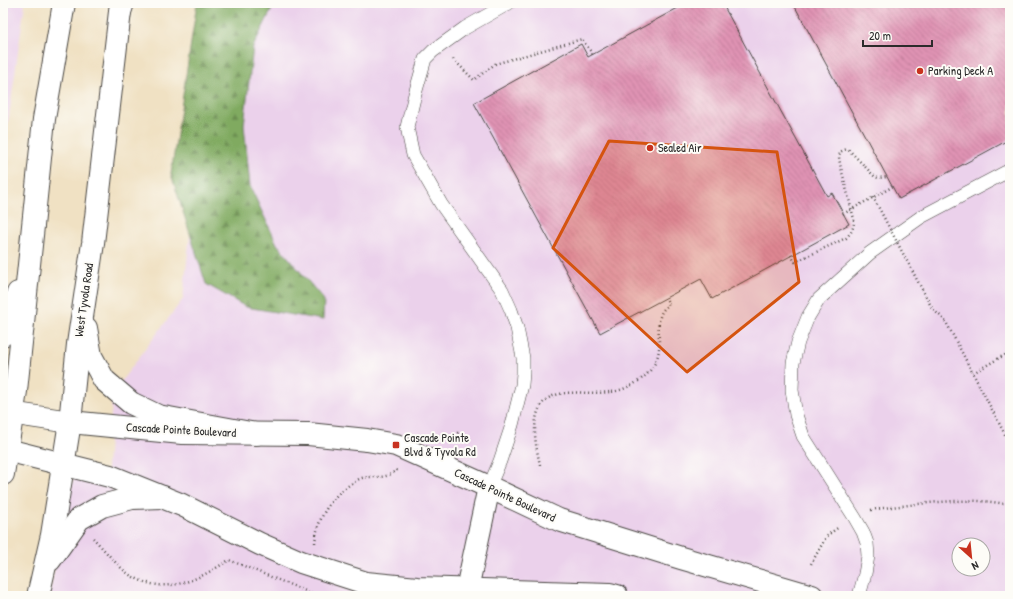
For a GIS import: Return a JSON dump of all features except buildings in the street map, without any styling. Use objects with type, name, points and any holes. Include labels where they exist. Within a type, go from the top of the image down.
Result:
[{"type":"street","points":[[3,474],[8,413],[18,376],[44,120],[64,3]]},
{"type":"street","name":"West Tyvola Road","points":[[38,596],[52,535],[64,465],[82,313],[93,243],[121,6]]},
{"type":"street","points":[[3,335],[29,264]]},
{"type":"street","points":[[82,313],[91,356],[104,380],[131,403],[158,416],[256,434]]},
{"type":"street","name":"Cascade Pointe Boulevard","points":[[8,413],[70,422],[182,433],[308,434],[367,440],[396,446],[559,520],[681,558],[812,596]]},
{"type":"street","points":[[5,449],[110,476],[182,505],[300,562],[366,583],[417,588],[610,594],[617,596]]},
{"type":"street","points":[[467,589],[489,487]]},
{"type":"street","points":[[45,567],[79,519],[102,506],[132,498],[163,497]]},
{"type":"lane","points":[[489,487],[500,461],[512,425],[522,385],[523,358],[517,328],[512,310],[502,290],[440,204],[413,155],[407,127],[425,59],[433,51],[465,28],[509,3]]},
{"type":"lane","points":[[859,596],[868,556],[867,543],[855,518],[803,436],[796,415],[792,390],[793,363],[798,342],[808,317],[819,299],[870,253],[921,217],[1010,170]]},
{"type":"path","points":[[440,46],[474,80],[496,64],[582,39],[593,55]]},
{"type":"path","points":[[791,255],[795,262],[846,238],[854,227],[854,219],[840,164],[840,152],[848,149],[875,176],[878,178],[886,177]]},
{"type":"path","points":[[843,214],[892,187]]},
{"type":"path","points":[[873,197],[932,308],[944,319],[947,324],[1010,444]]},
{"type":"path","points":[[540,465],[535,434],[535,422],[538,409],[545,399],[566,393],[610,392],[623,389],[639,381],[652,369],[659,351],[659,321],[661,311],[670,305],[666,298]]},
{"type":"path","points":[[973,373],[1010,352]]},
{"type":"path","points":[[320,569],[315,543],[316,533],[324,512],[333,499],[345,488],[360,479],[366,477],[386,476],[422,457],[459,432]]},
{"type":"path","points":[[811,564],[829,534],[864,512],[877,509],[964,500],[986,501],[1010,505]]},
{"type":"path","points":[[92,536],[129,574],[143,582],[171,586],[189,581],[211,572],[229,560],[318,596]]},
{"type":"highlighted area","points":[[609,141],[777,152],[799,282],[687,372],[553,248]]},
{"type":"shaded area","points":[[3,3],[25,3],[3,158]]},
{"type":"shaded area","name":"Sealed Air","points":[[215,3],[1010,3],[1010,596],[49,596],[74,475],[106,480],[112,402],[122,380],[183,299]]},
{"type":"green space","points":[[197,3],[275,3],[253,47],[244,125],[250,186],[277,244],[324,300],[323,320],[246,307],[206,284],[171,174]]},
{"type":"place","name":"Parking Deck A","points":[[920,71]]},
{"type":"place","name":"Sealed Air","points":[[650,148]]},
{"type":"place","name":"Cascade Pointe Blvd & Tyvola Rd","points":[[396,445]]}]
